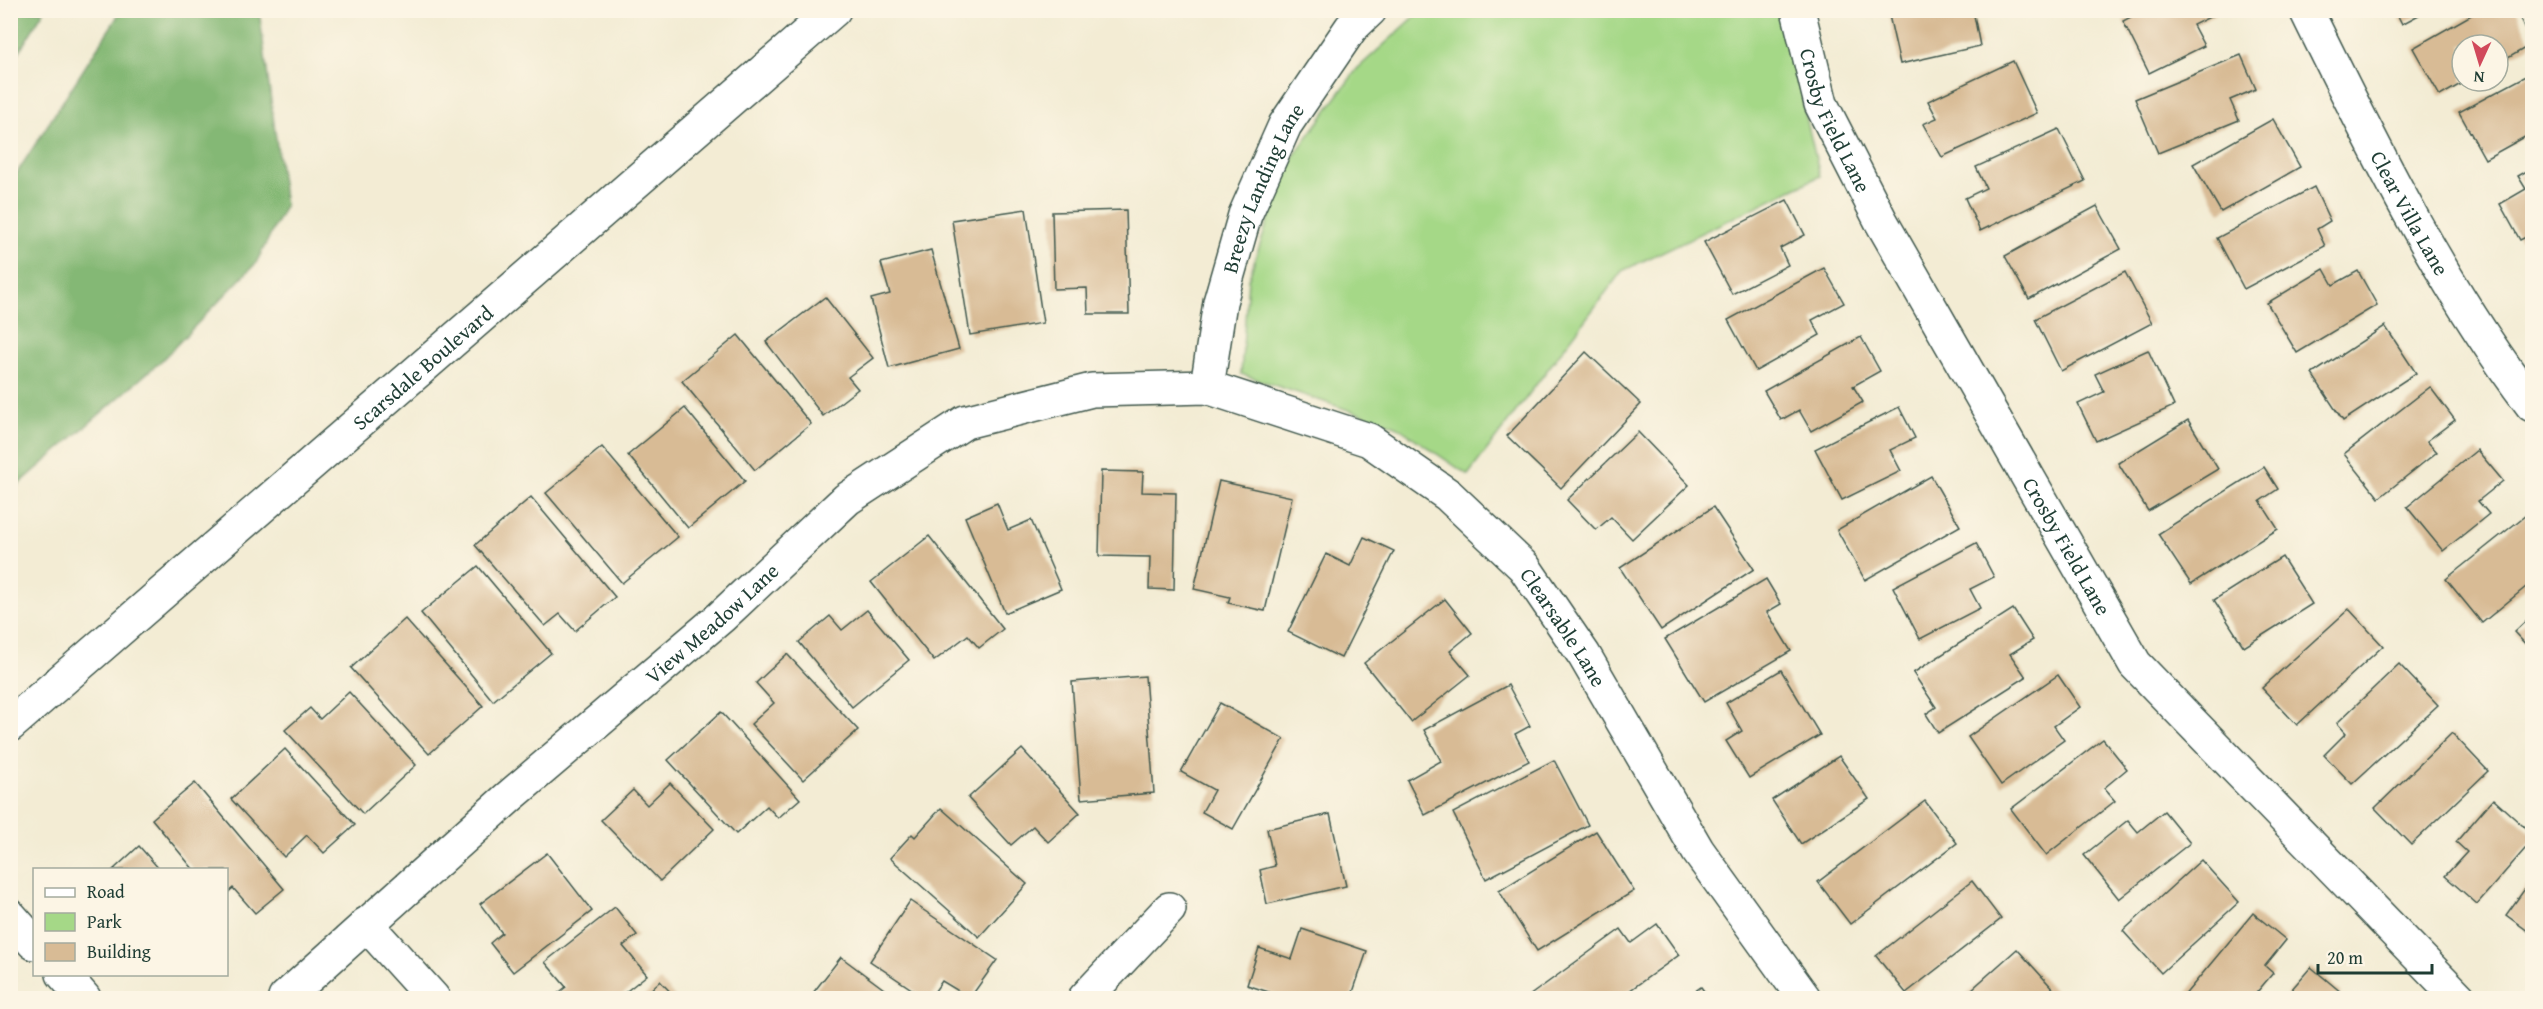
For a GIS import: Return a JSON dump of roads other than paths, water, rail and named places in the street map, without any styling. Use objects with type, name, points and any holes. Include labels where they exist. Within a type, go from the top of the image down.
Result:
[{"type":"street","name":"Scarsdale Boulevard","points":[[10,725],[834,10]]},
{"type":"street","name":"Crosby Field Lane","points":[[1798,10],[1821,104],[1881,222],[2135,664],[2459,999]]},
{"type":"street","name":"Clear Villa Lane","points":[[2306,10],[2363,128],[2433,254],[2502,365],[2532,405]]},
{"type":"street","name":"Breezy Landing Lane","points":[[1207,387],[1220,302],[1245,215],[1285,125],[1352,16]]},
{"type":"street","name":"View Meadow Lane","points":[[285,999],[509,797],[721,617],[847,499],[965,422],[1092,390],[1207,387]]},
{"type":"street","name":"Clearsable Lane","points":[[1207,387],[1369,440],[1448,495],[1524,567],[1584,655],[1698,851],[1804,999]]},
{"type":"street","points":[[1085,999],[1168,909]]},
{"type":"street","points":[[10,916],[33,942]]},
{"type":"street","points":[[366,924],[433,999]]},
{"type":"street","points":[[64,976],[84,999]]}]
